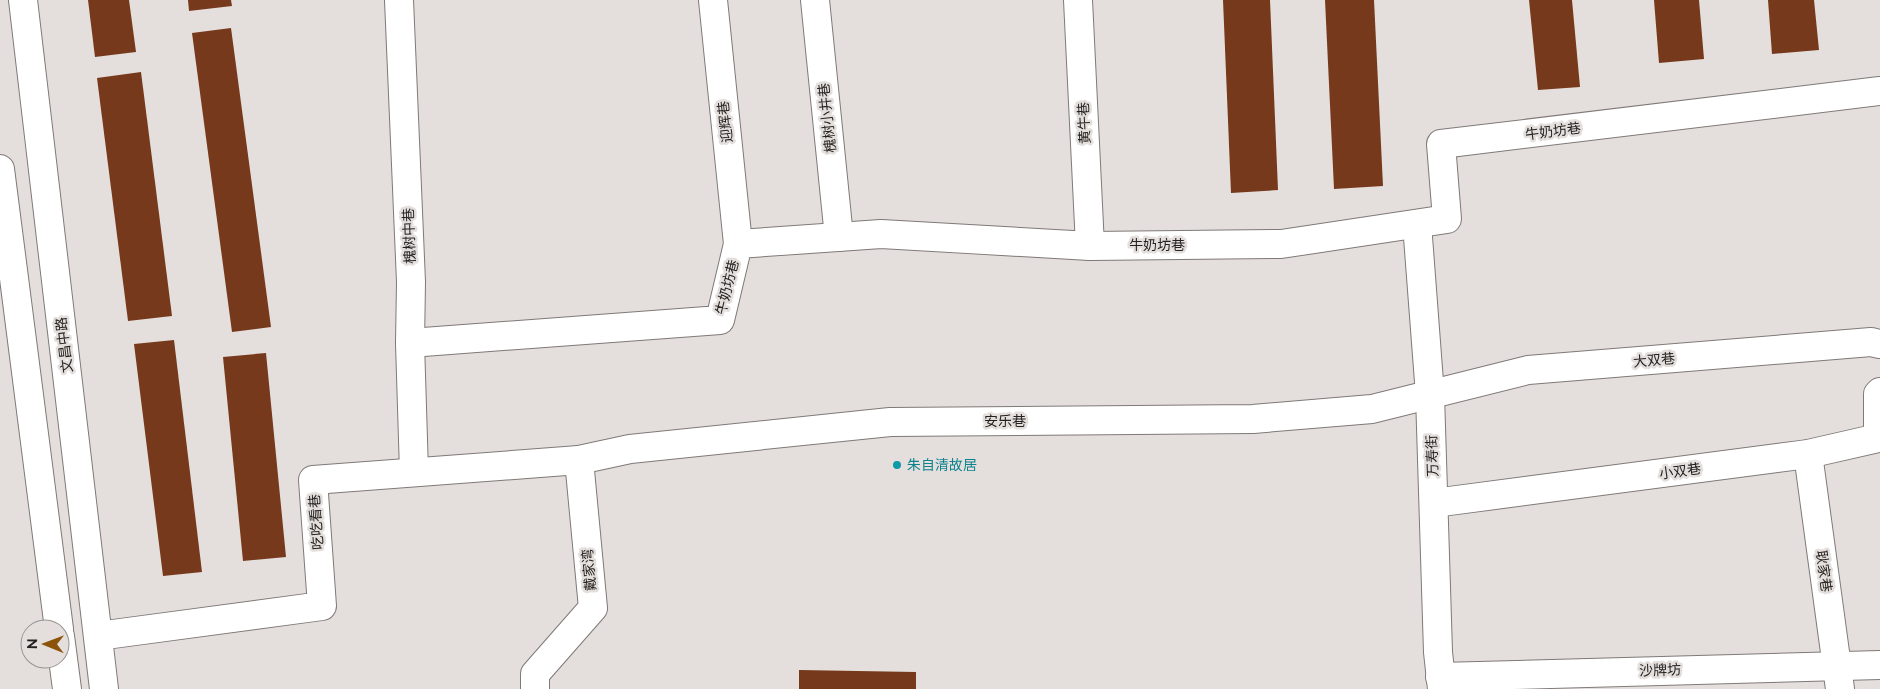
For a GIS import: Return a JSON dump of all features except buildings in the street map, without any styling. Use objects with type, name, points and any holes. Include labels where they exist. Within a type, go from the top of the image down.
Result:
[{"type":"main road","name":"文昌中路","points":[[23,0],[104,689]]},
{"type":"main road","name":"槐树中巷","points":[[399,0],[411,282],[410,343],[414,472]]},
{"type":"main road","name":"迎辉巷","points":[[713,0],[738,244]]},
{"type":"main road","name":"槐树小井巷","points":[[816,0],[839,237]]},
{"type":"main road","name":"黄牛巷","points":[[1078,0],[1090,246]]},
{"type":"main road","name":"牛奶坊巷","points":[[410,343],[720,320],[738,244],[881,234],[1090,246],[1281,244],[1447,219],[1441,144],[1880,90]]},
{"type":"main road","points":[[0,169],[58,619]]},
{"type":"main road","name":"万寿街","points":[[1417,224],[1430,395],[1441,683]]},
{"type":"main road","name":"大双巷","points":[[1430,395],[1528,370],[1871,342],[1880,344]]},
{"type":"main road","name":"小双巷","points":[[1434,504],[1808,454],[1878,438],[1878,394],[1880,392]]},
{"type":"main road","name":"安乐巷","points":[[579,460],[630,449],[890,422],[1253,419],[1372,409],[1430,395]]},
{"type":"main road","name":"耿家巷","points":[[1808,454],[1838,677]]},
{"type":"main road","name":"吃吃看巷","points":[[98,636],[322,606],[313,480],[579,460]]},
{"type":"main road","name":"戴家湾","points":[[535,689],[535,674],[593,608],[579,460]]},
{"type":"main road","name":"沙牌坊","points":[[1441,683],[1838,677],[1880,665]]},
{"type":"main road","points":[[64,669],[67,689]]},
{"type":"place","name":"朱自清故居","points":[[897,465]]}]
